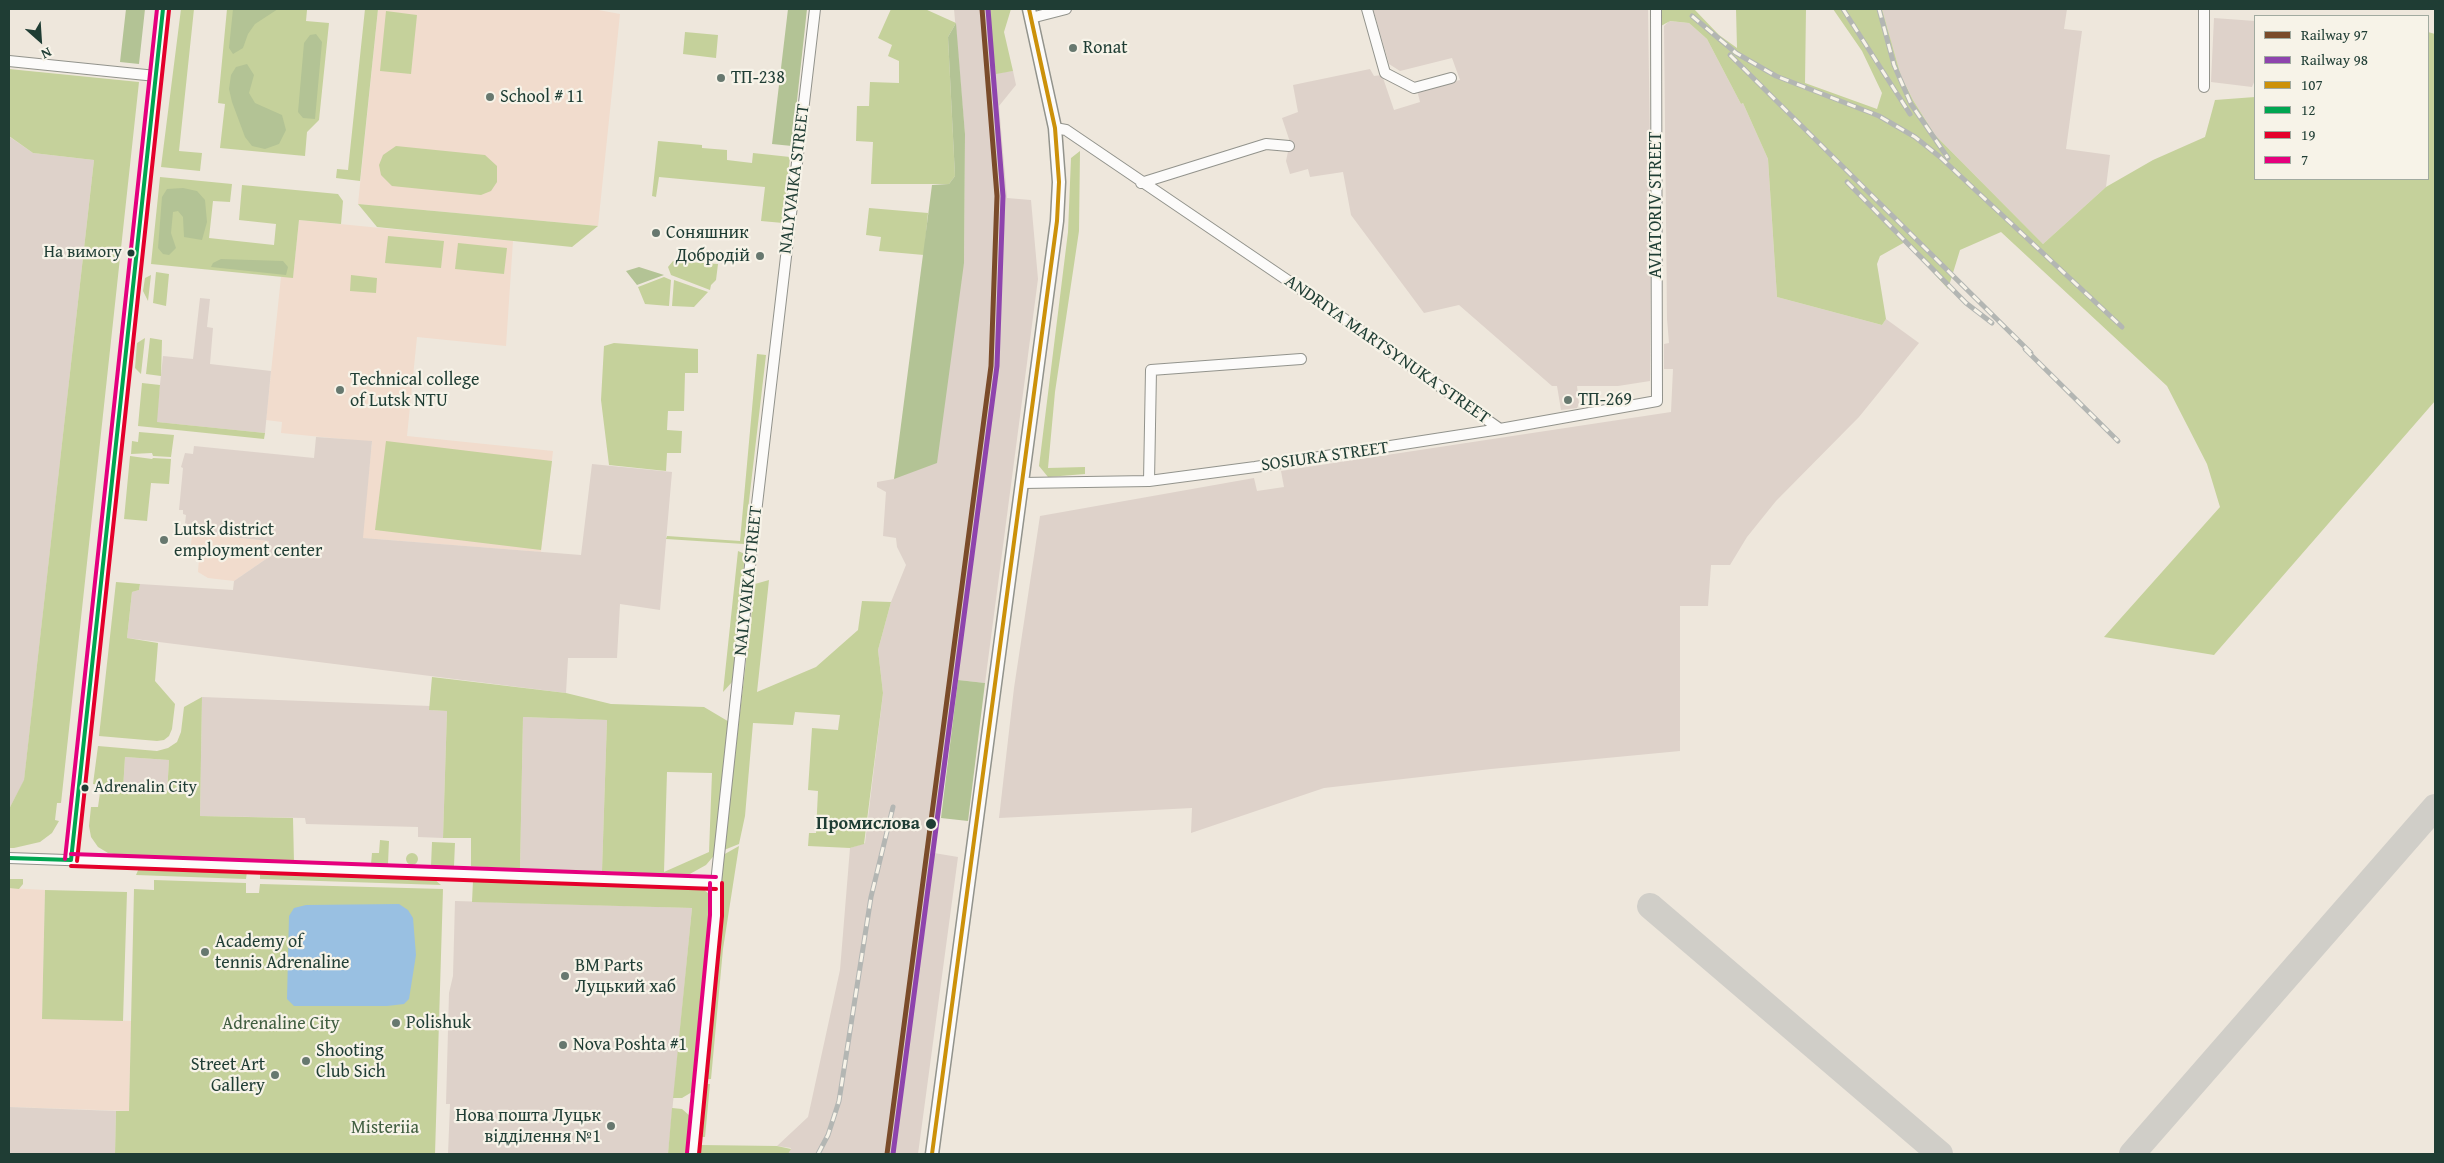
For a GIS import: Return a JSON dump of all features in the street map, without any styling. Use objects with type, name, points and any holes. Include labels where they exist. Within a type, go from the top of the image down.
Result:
[{"type":"main road","points":[[932,1154],[1057,221],[1059,182],[1055,128],[1030,13]]},
{"type":"street","points":[[71,860],[162,9]]},
{"type":"street","name":"NALYVAIKA STREET","points":[[693,1154],[716,916],[716,883],[752,547],[815,9]]},
{"type":"street","points":[[1030,13],[1066,9]]},
{"type":"street","points":[[1367,9],[1385,73],[1414,88],[1451,78]]},
{"type":"street","name":"AVIATORIV STREET","points":[[1656,9],[1657,401]]},
{"type":"street","points":[[2204,9],[2204,87]]},
{"type":"street","points":[[9,61],[156,76]]},
{"type":"street","name":"ANDRIYA MARTSYNUKA STREET","points":[[1055,128],[1066,130],[1340,316],[1500,429],[1657,401]]},
{"type":"street","points":[[1142,183],[1266,144],[1289,146]]},
{"type":"street","points":[[1149,481],[1151,370],[1301,359]]},
{"type":"street","name":"SOSIURA STREET","points":[[1022,483],[1149,481],[1265,466],[1500,429]]},
{"type":"street","points":[[9,858],[716,883]]},
{"type":"shaded area","name":"School # 11","points":[[378,9],[593,9],[620,14],[598,226],[358,204]]},
{"type":"shaded area","points":[[954,9],[987,9],[996,73],[1013,71],[1016,85],[999,106],[1007,198],[1031,200],[1038,279],[985,683],[958,680],[934,853],[958,857],[918,1154],[788,1154],[791,1148],[777,1146],[808,1117],[840,970],[850,848],[865,843],[883,693],[878,650],[891,602],[906,565],[897,547],[896,538],[883,536],[886,492],[877,487],[877,482],[894,479],[964,263],[965,134]]},
{"type":"shaded area","points":[[1373,9],[1648,9],[1650,147],[1647,147],[1647,181],[1651,190],[1650,381],[1618,386],[1577,386],[1579,404],[1577,408],[1561,410],[1557,386],[1552,386],[1459,305],[1424,313],[1351,215],[1343,172],[1310,177],[1308,169],[1290,174],[1286,161],[1290,142],[1282,118],[1298,112],[1293,85],[1370,69],[1374,76],[1382,75],[1394,110],[1420,102],[1417,90],[1460,80],[1452,58],[1400,71],[1389,64]]},
{"type":"shaded area","points":[[1882,9],[2067,9],[2064,29],[2082,31],[2066,149],[2110,155],[2106,187],[2043,244],[1935,135],[1913,100],[1901,76]]},
{"type":"shaded area","points":[[2214,18],[2254,21],[2254,82],[2252,87],[2211,82]]},
{"type":"shaded area","points":[[1669,21],[1689,23],[1707,39],[1741,104],[1743,103],[1768,159],[1777,297],[1882,325],[1886,319],[1919,343],[1859,417],[1776,501],[1747,537],[1730,565],[1711,565],[1708,606],[1680,606],[1680,751],[1491,769],[1324,788],[1191,833],[1192,808],[999,818],[1014,688],[1040,516],[1254,478],[1257,491],[1284,487],[1281,471],[1671,412],[1673,369],[1664,369],[1664,344],[1669,343],[1667,319],[1664,26]]},
{"type":"shaded area","points":[[10,137],[33,153],[94,160],[24,781],[9,809]]},
{"type":"shaded area","name":"Technical college of Lutsk NTU","points":[[299,220],[513,241],[506,346],[417,337],[407,436],[553,451],[541,552],[362,538],[372,442],[281,433],[282,422],[266,420],[281,277],[293,277]]},
{"type":"shaded area","points":[[200,298],[210,299],[207,327],[213,328],[210,364],[271,371],[265,433],[156,422],[163,356],[193,359]]},
{"type":"shaded area","points":[[316,437],[372,441],[363,538],[581,555],[592,464],[672,472],[660,610],[620,604],[617,658],[568,658],[566,693],[127,638],[132,592],[139,590],[140,584],[233,590],[234,581],[266,559],[269,541],[184,532],[186,515],[183,514],[183,510],[179,510],[183,468],[181,467],[185,453],[193,454],[194,446],[314,458]]},
{"type":"shaded area","points":[[192,533],[269,541],[266,559],[234,581],[208,578],[198,572],[199,558],[190,557]]},
{"type":"shaded area","points":[[202,697],[430,706],[430,710],[447,711],[443,838],[418,837],[418,827],[306,824],[305,818],[200,816]]},
{"type":"shaded area","points":[[523,717],[607,720],[602,871],[520,869]]},
{"type":"shaded area","points":[[125,757],[169,760],[167,793],[123,790]]},
{"type":"shaded area","points":[[9,888],[45,890],[42,1018],[131,1021],[129,1111],[9,1107]]},
{"type":"shaded area","name":"Nova Poshta #1","points":[[455,901],[692,908],[668,1154],[448,1154],[450,1104],[446,1104],[449,993],[453,976]]},
{"type":"shaded area","points":[[9,1107],[116,1111],[115,1154],[9,1154]]},
{"type":"green space","points":[[126,9],[145,9],[139,64],[120,62]]},
{"type":"green space","points":[[181,9],[194,9],[179,151],[202,153],[200,171],[161,167]]},
{"type":"green space","points":[[227,9],[307,10],[306,21],[329,23],[319,120],[307,132],[305,156],[220,148],[225,104],[218,103]]},
{"type":"green space","points":[[233,9],[278,9],[255,24],[248,34],[243,48],[233,54],[229,48]]},
{"type":"green space","points":[[365,9],[378,9],[360,181],[336,178],[337,169],[348,170]]},
{"type":"green space","points":[[788,9],[807,9],[792,146],[772,144]]},
{"type":"green space","points":[[891,9],[925,9],[956,23],[948,37],[955,176],[949,184],[871,184],[873,142],[856,141],[857,106],[869,106],[870,82],[899,83],[899,61],[888,56],[892,45],[878,38]]},
{"type":"green space","points":[[987,9],[1011,9],[1004,32],[1013,71],[996,74]]},
{"type":"green space","points":[[1661,9],[1694,9],[1719,35],[1737,48],[1736,9],[1806,9],[1805,83],[1877,109],[1882,93],[1862,51],[1833,9],[1882,9],[1901,76],[1913,100],[1935,135],[2043,244],[2106,187],[2153,160],[2205,137],[2215,100],[2254,97],[2254,180],[2429,180],[2429,32],[2435,34],[2435,401],[2214,655],[2104,637],[2220,507],[2207,464],[2167,386],[2001,232],[1960,250],[1948,289],[1905,242],[1880,256],[1877,264],[1886,319],[1882,325],[1777,297],[1768,159],[1743,103],[1741,104],[1707,39],[1689,23],[1670,21],[1661,26]]},
{"type":"green space","points":[[386,11],[417,15],[411,74],[380,71]]},
{"type":"green space","points":[[956,23],[965,134],[964,263],[937,463],[894,479],[932,185],[949,184],[955,176],[948,37]]},
{"type":"green space","points":[[685,32],[718,35],[716,58],[683,54]]},
{"type":"green space","points":[[316,34],[322,42],[315,119],[303,118],[298,112],[304,43],[310,35]]},
{"type":"green space","points":[[247,64],[254,75],[249,93],[255,103],[282,115],[286,130],[279,144],[265,149],[252,146],[245,137],[229,89],[231,75],[236,67]]},
{"type":"green space","points":[[9,69],[139,82],[61,803],[57,803],[55,820],[59,821],[52,833],[40,842],[14,848],[9,848],[9,809],[24,780],[94,160],[33,153],[9,136]]},
{"type":"green space","points":[[658,141],[702,145],[702,148],[727,150],[727,160],[752,163],[753,153],[790,157],[783,223],[761,221],[765,187],[659,177],[656,197],[652,196]]},
{"type":"green space","points":[[396,146],[485,155],[497,166],[497,182],[491,191],[481,195],[392,186],[381,175],[379,165],[383,155]]},
{"type":"green space","points":[[1080,151],[1079,231],[1055,392],[1048,468],[1085,467],[1085,474],[1048,477],[1039,466],[1068,232],[1071,158]]},
{"type":"green space","points":[[160,177],[232,184],[230,202],[213,201],[209,238],[274,245],[276,224],[239,220],[242,185],[338,194],[343,201],[341,224],[299,220],[293,278],[151,264]]},
{"type":"green space","points":[[183,188],[197,191],[205,200],[207,222],[202,240],[184,237],[183,217],[178,211],[173,212],[171,233],[176,248],[169,255],[163,254],[158,248],[162,197],[167,189]]},
{"type":"green space","points":[[358,204],[598,226],[572,247],[377,227]]},
{"type":"green space","points":[[869,208],[928,213],[924,255],[879,251],[881,237],[866,235]]},
{"type":"green space","points":[[388,236],[444,241],[441,268],[385,263]]},
{"type":"green space","points":[[458,243],[507,248],[504,274],[455,269]]},
{"type":"green space","points":[[221,259],[283,261],[288,267],[286,275],[211,267],[213,263]]},
{"type":"green space","points":[[673,261],[718,264],[716,280],[711,285],[710,290],[671,275],[668,267]]},
{"type":"green space","points":[[639,267],[664,275],[637,285],[626,271]]},
{"type":"green space","points":[[156,272],[169,274],[166,306],[153,303]]},
{"type":"green space","points":[[151,275],[148,301],[143,291],[145,278]]},
{"type":"green space","points":[[351,275],[377,278],[376,293],[350,291]]},
{"type":"green space","points":[[664,277],[671,280],[669,306],[645,304],[638,287]]},
{"type":"green space","points":[[674,280],[708,292],[694,307],[672,306]]},
{"type":"green space","points":[[145,338],[141,374],[135,368],[137,343]]},
{"type":"green space","points":[[150,338],[162,340],[161,376],[146,374]]},
{"type":"green space","points":[[614,343],[698,349],[698,373],[685,373],[684,411],[668,411],[667,430],[682,431],[681,453],[667,453],[666,471],[609,465],[601,400],[604,346]]},
{"type":"green space","points":[[757,354],[766,355],[744,544],[666,539],[667,536],[740,541]]},
{"type":"green space","points":[[142,383],[160,385],[157,422],[265,433],[264,439],[138,426]]},
{"type":"green space","points":[[139,432],[174,435],[171,457],[153,456],[152,453],[131,454],[132,441],[138,442]]},
{"type":"green space","points":[[386,441],[552,461],[541,550],[375,530]]},
{"type":"green space","points":[[130,456],[171,459],[169,484],[151,483],[147,521],[124,519]]},
{"type":"green space","points":[[738,551],[745,554],[733,681],[723,692]]},
{"type":"green space","points":[[769,580],[757,692],[816,667],[858,630],[862,601],[891,602],[878,650],[883,693],[864,844],[850,848],[808,846],[809,833],[816,833],[818,791],[808,790],[812,728],[838,730],[840,715],[795,712],[793,725],[753,723],[745,816],[739,844],[724,850],[755,584]]},
{"type":"green space","points":[[116,582],[140,584],[139,590],[132,592],[127,638],[158,643],[155,681],[175,704],[172,729],[169,736],[164,740],[99,736]]},
{"type":"green space","points":[[432,677],[566,693],[611,704],[704,707],[731,723],[717,852],[706,865],[688,875],[602,871],[607,720],[523,717],[520,869],[471,866],[471,838],[443,838],[447,711],[429,710]],"holes":[[[667,772],[712,773],[709,852],[664,872]]]},
{"type":"green space","points":[[958,680],[985,683],[968,821],[941,818]]},
{"type":"green space","points":[[202,697],[200,816],[293,818],[294,862],[120,855],[108,853],[98,847],[91,837],[89,826],[91,807],[98,807],[101,785],[93,784],[98,746],[157,751],[168,748],[177,742],[181,732],[184,707]],"holes":[[[125,757],[169,760],[167,793],[123,790]]]},
{"type":"green space","points":[[380,840],[389,841],[388,864],[371,864],[372,853],[379,853]]},
{"type":"green space","points":[[432,842],[455,843],[454,866],[431,866]]},
{"type":"green space","points":[[739,846],[723,949],[711,1079],[706,1079],[723,904],[720,891],[723,855]]},
{"type":"green space","points":[[414,853],[417,854],[417,864],[410,865],[407,864],[406,857],[407,854]]},
{"type":"green space","points":[[139,868],[247,872],[246,879],[136,875]]},
{"type":"green space","points":[[260,873],[434,879],[441,885],[260,879]]},
{"type":"green space","points":[[9,879],[23,879],[23,884],[19,889],[9,888]]},
{"type":"green space","name":"Adrenaline City","points":[[154,880],[246,883],[246,893],[259,893],[260,884],[443,889],[435,1154],[115,1154],[116,1111],[129,1111],[134,889],[154,890]]},
{"type":"green space","points":[[473,881],[703,889],[709,894],[712,913],[692,1092],[682,1098],[673,1098],[692,908],[472,902]]},
{"type":"green space","points":[[45,890],[127,892],[123,1021],[42,1019]]},
{"type":"green space","points":[[706,1084],[710,1084],[705,1137],[701,1137]]},
{"type":"green space","points":[[672,1108],[682,1109],[690,1116],[688,1154],[668,1154]]},
{"type":"green space","points":[[700,1145],[777,1146],[791,1149],[788,1154],[699,1154]]},
{"type":"water","points":[[399,904],[408,910],[413,918],[416,955],[409,999],[404,1004],[387,1006],[294,1006],[287,999],[289,916],[294,908],[306,905]]},
{"type":"taxiway","points":[[2132,1154],[2435,807]]},
{"type":"taxiway","points":[[1650,906],[1940,1154]]},
{"type":"railway","points":[[1843,9],[1910,114]]},
{"type":"railway","points":[[1879,9],[1894,65],[1911,104],[1948,158]]},
{"type":"railway","points":[[1692,16],[1736,53],[1776,76],[1879,116],[1915,137],[1940,157],[2122,327]]},
{"type":"railway","points":[[1730,55],[2031,353]]},
{"type":"railway","points":[[1847,182],[1966,303],[1992,323]]},
{"type":"railway","points":[[2025,349],[2118,441]]},
{"type":"railway","points":[[818,1154],[828,1135],[839,1101],[871,897],[893,807]]},
{"type":"rail line","name":"97","points":[[887,1154],[991,366],[997,196],[982,9]]},
{"type":"rail line","name":"98","points":[[893,1154],[997,366],[1003,196],[988,9]]},
{"type":"transit line","name":"7","points":[[65,859],[157,9]]},
{"type":"transit line","name":"12","points":[[71,860],[163,9]]},
{"type":"transit line","name":"107","points":[[932,1154],[1057,221],[1059,182],[1055,128],[1029,9]]},
{"type":"transit line","name":"19","points":[[77,861],[169,10]]},
{"type":"transit line","name":"7","points":[[71,854],[716,877]]},
{"type":"transit line","name":"12","points":[[9,858],[71,860]]},
{"type":"transit line","name":"19","points":[[71,866],[716,889]]},
{"type":"transit line","name":"7","points":[[687,1153],[710,915],[710,883]]},
{"type":"transit line","name":"19","points":[[699,1154],[722,916],[722,883]]},
{"type":"place","name":"Ronat","points":[[1073,48]]},
{"type":"place","name":"ТП-238","points":[[721,78]]},
{"type":"place","name":"School # 11","points":[[490,97]]},
{"type":"place","name":"Соняшник","points":[[656,233]]},
{"type":"place","name":"На вимогу","points":[[131,253]]},
{"type":"place","name":"Добродій","points":[[760,256]]},
{"type":"place","name":"Technical college of Lutsk NTU","points":[[340,390]]},
{"type":"place","name":"ТП-269","points":[[1568,400]]},
{"type":"place","name":"Lutsk district employment center","points":[[164,540]]},
{"type":"place","name":"Adrenalin City","points":[[85,788]]},
{"type":"place","name":"Промислова","points":[[931,824]]},
{"type":"place","name":"Academy of tennis Adrenaline","points":[[205,952]]},
{"type":"place","name":"BM Parts Луцький хаб","points":[[565,976]]},
{"type":"place","name":"Polishuk","points":[[396,1023]]},
{"type":"place","name":"Nova Poshta #1","points":[[563,1045]]},
{"type":"place","name":"Shooting Club Sich","points":[[306,1061]]},
{"type":"place","name":"Street Art Gallery","points":[[275,1075]]},
{"type":"place","name":"Нова пошта Луцьк відділення №1","points":[[611,1126]]},
{"type":"park label","name":"Misteriia","points":[[385,1128]]}]
